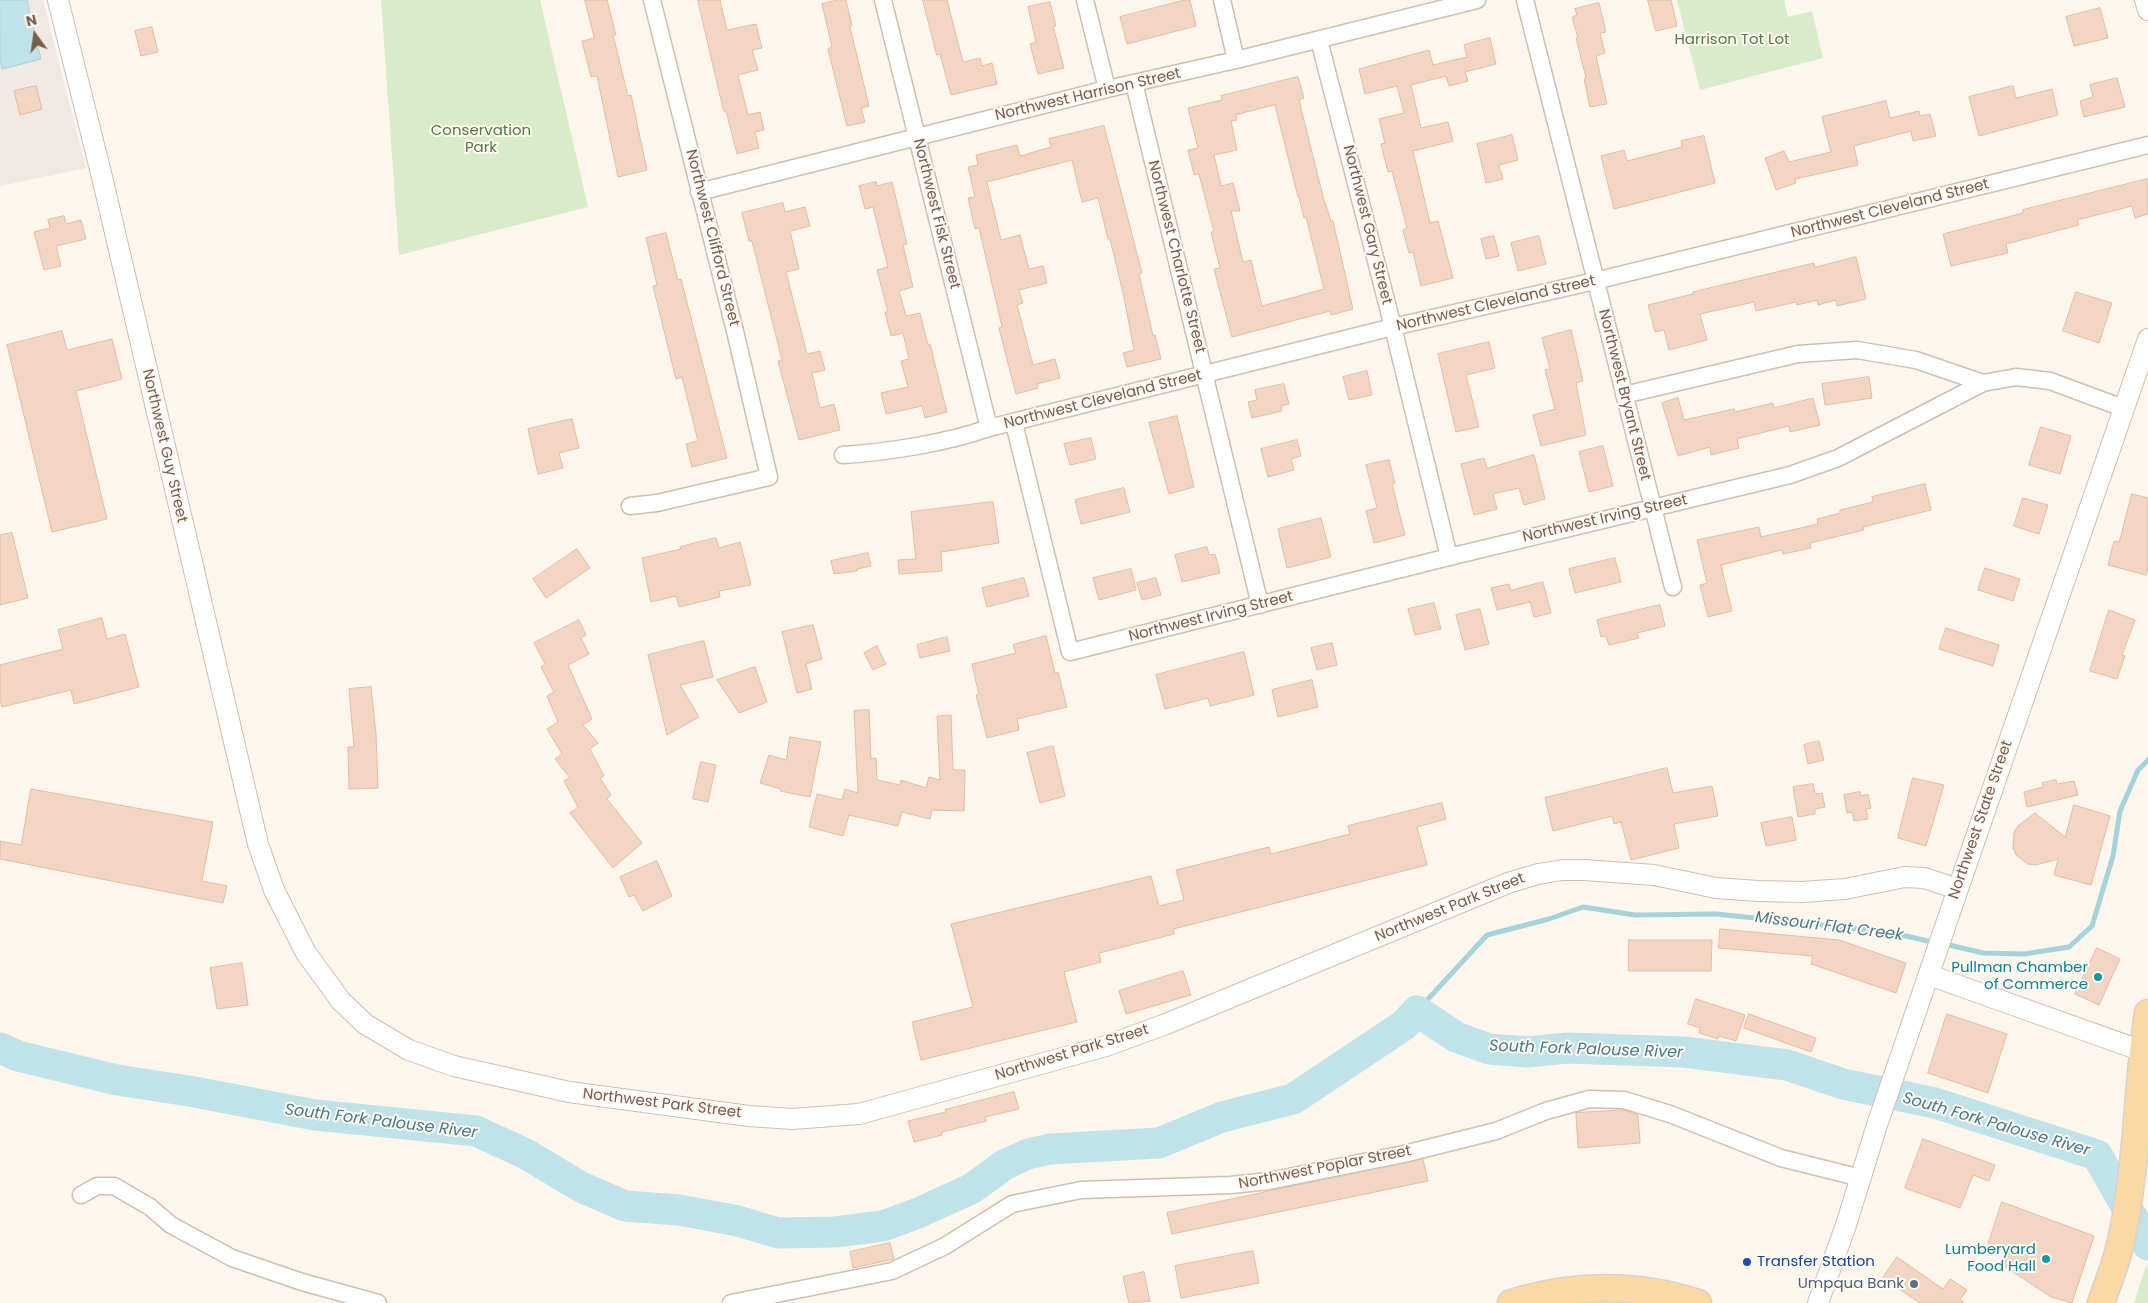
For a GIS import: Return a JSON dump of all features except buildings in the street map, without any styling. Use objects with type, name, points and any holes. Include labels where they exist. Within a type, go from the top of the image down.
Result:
[{"type":"main road","points":[[2101,1303],[2119,1249],[2132,1171],[2148,1013]]},
{"type":"main road","points":[[1511,1303],[1556,1292],[1618,1287],[1670,1294],[1698,1303]]},
{"type":"street","name":"Northwest Guy Street","points":[[58,0],[102,177],[258,844],[274,890]]},
{"type":"street","name":"Northwest Clifford Street","points":[[630,506],[657,503],[769,477],[735,331],[652,0]]},
{"type":"street","name":"Northwest Fisk Street","points":[[883,0],[989,428]]},
{"type":"street","points":[[1085,0],[1106,89]]},
{"type":"street","points":[[1222,0],[1236,60]]},
{"type":"street","name":"Northwest Harrison Street","points":[[699,192],[1106,89],[1236,60],[1477,0]]},
{"type":"street","name":"Northwest Bryant Street","points":[[1525,0],[1673,586]]},
{"type":"street","points":[[2145,0],[2148,10]]},
{"type":"street","name":"Northwest Gary Street","points":[[1319,40],[1393,327],[1449,557]]},
{"type":"street","name":"Northwest Charlotte Street","points":[[1134,84],[1260,604]]},
{"type":"street","name":"Northwest Cleveland Street","points":[[843,455],[869,454],[968,435],[989,428],[1204,376],[1393,327],[1595,282],[2148,145]]},
{"type":"street","name":"Northwest State Street","points":[[1818,1303],[1877,1125],[2148,339]]},
{"type":"street","points":[[1624,395],[1798,354],[1858,350],[1916,360],[1983,383]]},
{"type":"street","name":"Northwest Irving Street","points":[[1014,422],[1070,652],[1449,557],[1790,475],[1838,458],[1983,383],[2016,377],[2050,381],[2123,408]]},
{"type":"street","name":"Northwest Park Street","points":[[274,890],[306,953],[341,1001],[366,1024],[409,1050],[454,1066],[569,1092],[749,1116],[792,1119],[859,1114],[1106,1046],[1166,1024],[1500,886],[1538,874],[1563,870],[1584,870],[1654,875],[1716,888],[1802,892],[1844,889],[1905,877],[1924,878],[1958,889]]},
{"type":"street","points":[[1932,968],[2145,1052]]},
{"type":"street","name":"Northwest Poplar Street","points":[[731,1303],[892,1271],[945,1246],[1012,1204],[1081,1190],[1231,1186],[1269,1180],[1404,1154],[1496,1131],[1546,1111],[1589,1100],[1624,1100],[1670,1114],[1781,1158],[1861,1178]]},
{"type":"street","points":[[81,1195],[97,1186],[114,1186],[150,1207],[171,1224],[232,1258],[302,1282],[378,1303]]},
{"type":"shaded area","points":[[0,0],[43,0],[86,168],[0,186]]},
{"type":"green space","name":"Conservation Park","points":[[381,0],[540,0],[588,207],[399,255]]},
{"type":"green space","name":"Harrison Tot Lot","points":[[1677,0],[1784,0],[1788,17],[1812,11],[1823,58],[1700,90]]},
{"type":"green space","points":[[2146,1266],[2148,1270],[2148,1303],[2134,1303]]},
{"type":"water","points":[[0,0],[27,0],[41,59],[2,69],[0,58]]},
{"type":"waterway","name":"Missouri Flat Creek","points":[[1945,944],[1983,953],[2024,954],[2069,947],[2092,926],[2113,856],[2120,811],[2138,770],[2148,760]]},
{"type":"waterway","name":"Missouri Flat Creek","points":[[1417,1011],[1487,935],[1549,919],[1583,907],[1635,915],[1716,914],[1889,932],[1936,943]]},
{"type":"waterway","name":"South Fork Palouse River","points":[[0,1048],[18,1056],[117,1080],[189,1091],[315,1115],[476,1131],[526,1154],[581,1187],[625,1206],[679,1210],[738,1221],[778,1233],[835,1232],[883,1226],[918,1213],[971,1189],[1004,1165],[1028,1154],[1050,1149],[1159,1143],[1222,1117],[1293,1099],[1404,1025],[1417,1011],[1456,1037],[1489,1049],[1527,1052],[1567,1048],[1684,1052],[1787,1065],[1843,1084],[1935,1103],[2097,1155],[2148,1245]]},
{"type":"place","name":"Pullman Chamber of Commerce","points":[[2098,977]]},
{"type":"place","name":"Lumberyard Food Hall","points":[[2046,1259]]},
{"type":"place","name":"Transfer Station","points":[[1747,1262]]},
{"type":"place","name":"Umpqua Bank","points":[[1914,1284]]}]
